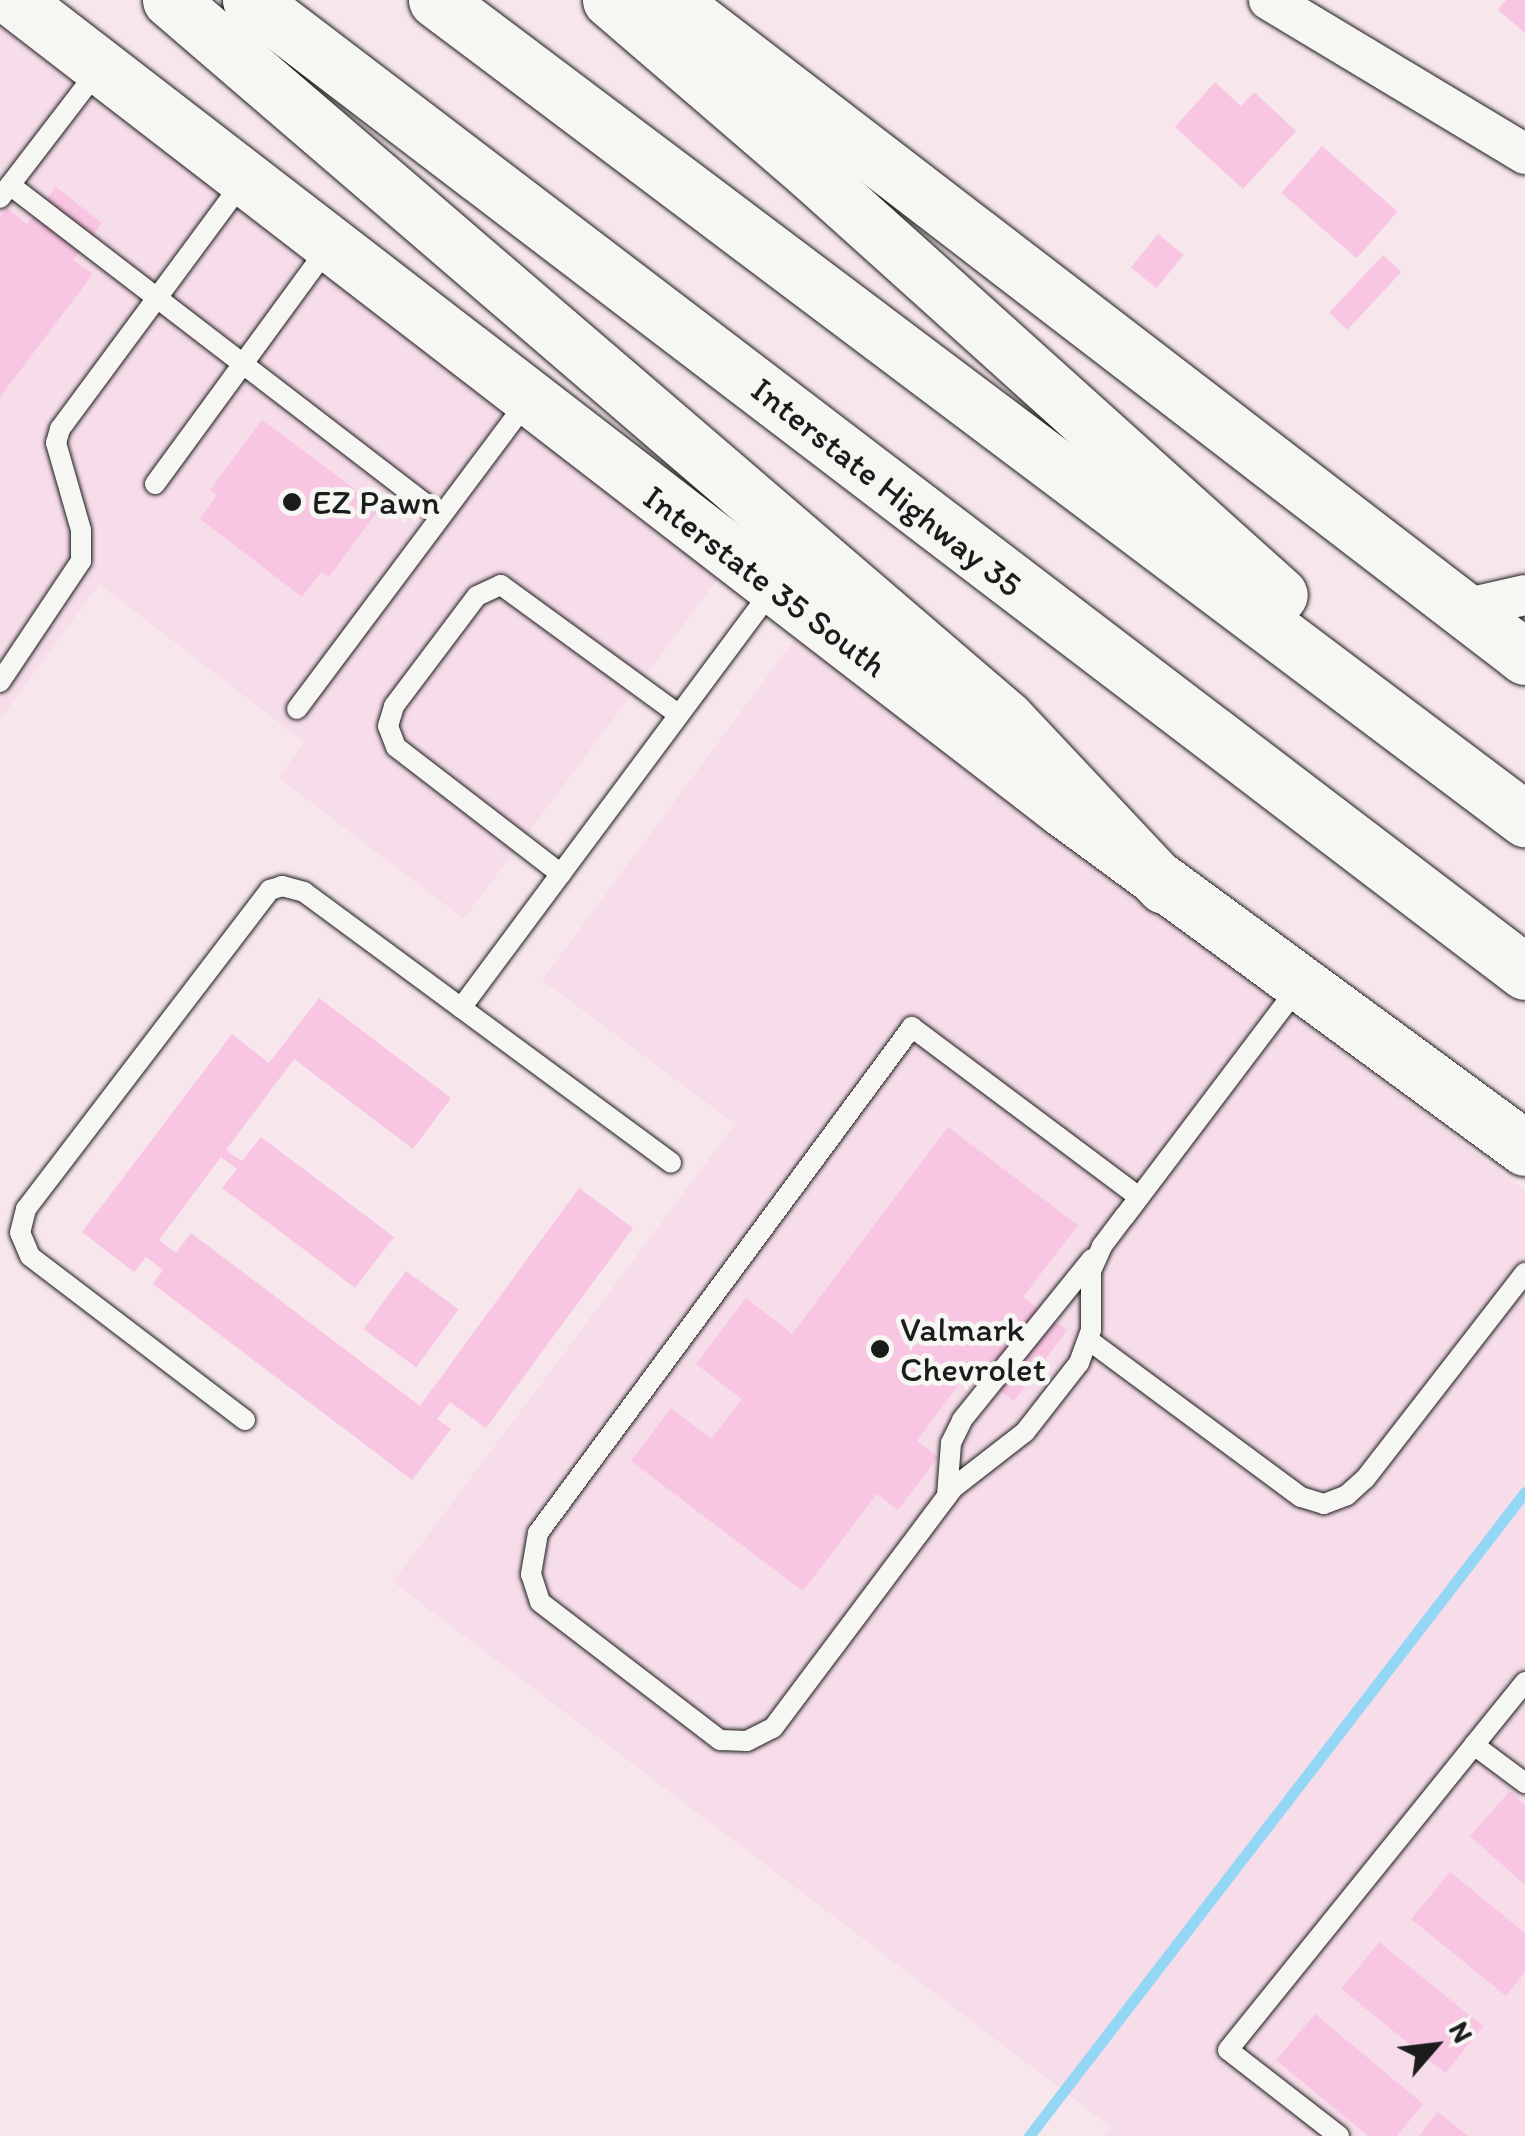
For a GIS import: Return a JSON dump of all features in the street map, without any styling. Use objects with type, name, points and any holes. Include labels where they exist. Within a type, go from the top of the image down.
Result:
[{"type":"main road","name":"Interstate 35 South","points":[[14,0],[528,400],[1164,886],[1525,1148]]},
{"type":"main road","points":[[170,0],[1007,719],[1164,886]]},
{"type":"main road","name":"Interstate Highway 35","points":[[250,0],[1525,972]]},
{"type":"main road","points":[[436,0],[1525,819]]},
{"type":"main road","points":[[610,0],[810,172],[1321,632],[1410,731]]},
{"type":"main road","points":[[674,1],[1525,657]]},
{"type":"street","points":[[1269,0],[1525,154]]},
{"type":"street","points":[[1460,610],[1525,595]]},
{"type":"lane","points":[[100,67],[5,191],[156,297],[441,516]]},
{"type":"lane","points":[[0,682],[81,560],[82,530],[56,442],[60,429],[244,180]]},
{"type":"lane","points":[[155,484],[329,246]]},
{"type":"lane","points":[[297,709],[528,400]]},
{"type":"lane","points":[[562,874],[396,747],[388,726],[394,706],[476,596],[502,585],[679,715]]},
{"type":"lane","points":[[461,1008],[773,588]]},
{"type":"lane","points":[[245,1420],[30,1256],[20,1233],[26,1209],[270,890],[282,886],[304,892],[672,1163]]},
{"type":"lane","points":[[947,1496],[951,1443],[962,1420],[1140,1197],[1300,984]]},
{"type":"lane","points":[[1102,1246],[1091,1271],[1090,1341],[1079,1363],[1026,1432],[972,1469],[947,1496],[773,1728],[748,1741],[720,1740],[708,1734],[548,1612],[531,1574],[538,1533],[912,1027],[1140,1197]]},
{"type":"lane","points":[[1090,1341],[1301,1496],[1324,1504],[1347,1496],[1365,1479],[1525,1273]]},
{"type":"lane","points":[[1339,2136],[1228,2050],[1525,1682]]},
{"type":"lane","points":[[1474,1745],[1525,1784]]},
{"type":"shaded area","points":[[0,26],[722,573],[464,919],[279,778],[304,742],[99,584],[0,720]]},
{"type":"shaded area","points":[[800,632],[1525,1191],[1525,2136],[1105,2136],[1111,2127],[393,1582],[735,1124],[542,980]]},
{"type":"building","points":[[1506,0],[1525,0],[1525,33],[1498,10]]},
{"type":"building","points":[[1215,82],[1241,106],[1254,92],[1296,131],[1243,189],[1175,127]]},
{"type":"building","points":[[1322,146],[1397,212],[1357,258],[1281,193]]},
{"type":"building","points":[[56,187],[102,223],[73,260],[93,274],[0,397],[0,217],[7,208],[27,224]]},
{"type":"building","points":[[1158,234],[1184,255],[1157,288],[1131,267]]},
{"type":"building","points":[[1383,255],[1401,272],[1347,330],[1329,313]]},
{"type":"building","name":"EZ Pawn","points":[[262,420],[380,508],[329,577],[321,572],[302,597],[200,519],[217,495],[210,490]]},
{"type":"building","points":[[319,998],[451,1098],[413,1149],[294,1059],[226,1150],[242,1161],[261,1137],[394,1237],[355,1288],[222,1188],[237,1169],[221,1157],[159,1240],[176,1253],[191,1233],[420,1406],[579,1188],[633,1228],[486,1428],[450,1402],[437,1419],[451,1429],[412,1480],[153,1284],[163,1270],[146,1257],[134,1272],[82,1232],[232,1034],[269,1063]]},
{"type":"building","name":"Valmark Chevrolet","points":[[948,1127],[1078,1225],[1023,1297],[1067,1330],[1014,1401],[970,1369],[917,1441],[938,1457],[898,1510],[877,1494],[803,1591],[631,1461],[671,1408],[711,1439],[742,1399],[696,1364],[746,1298],[792,1334]]},
{"type":"building","points":[[406,1271],[459,1309],[416,1367],[364,1329]]},
{"type":"building","points":[[1510,1791],[1525,1805],[1525,1885],[1470,1836]]},
{"type":"building","points":[[1450,1872],[1525,1933],[1525,1972],[1506,1996],[1411,1919]]},
{"type":"building","points":[[1379,1942],[1483,2026],[1445,2073],[1341,1989]]},
{"type":"building","points":[[1315,2014],[1423,2104],[1397,2136],[1368,2136],[1276,2060]]},
{"type":"building","points":[[1438,2112],[1468,2136],[1419,2136]]},
{"type":"waterway","points":[[1029,2136],[1525,1492]]},
{"type":"place","name":"EZ Pawn","points":[[292,502]]},
{"type":"place","name":"Valmark Chevrolet","points":[[880,1349]]}]
